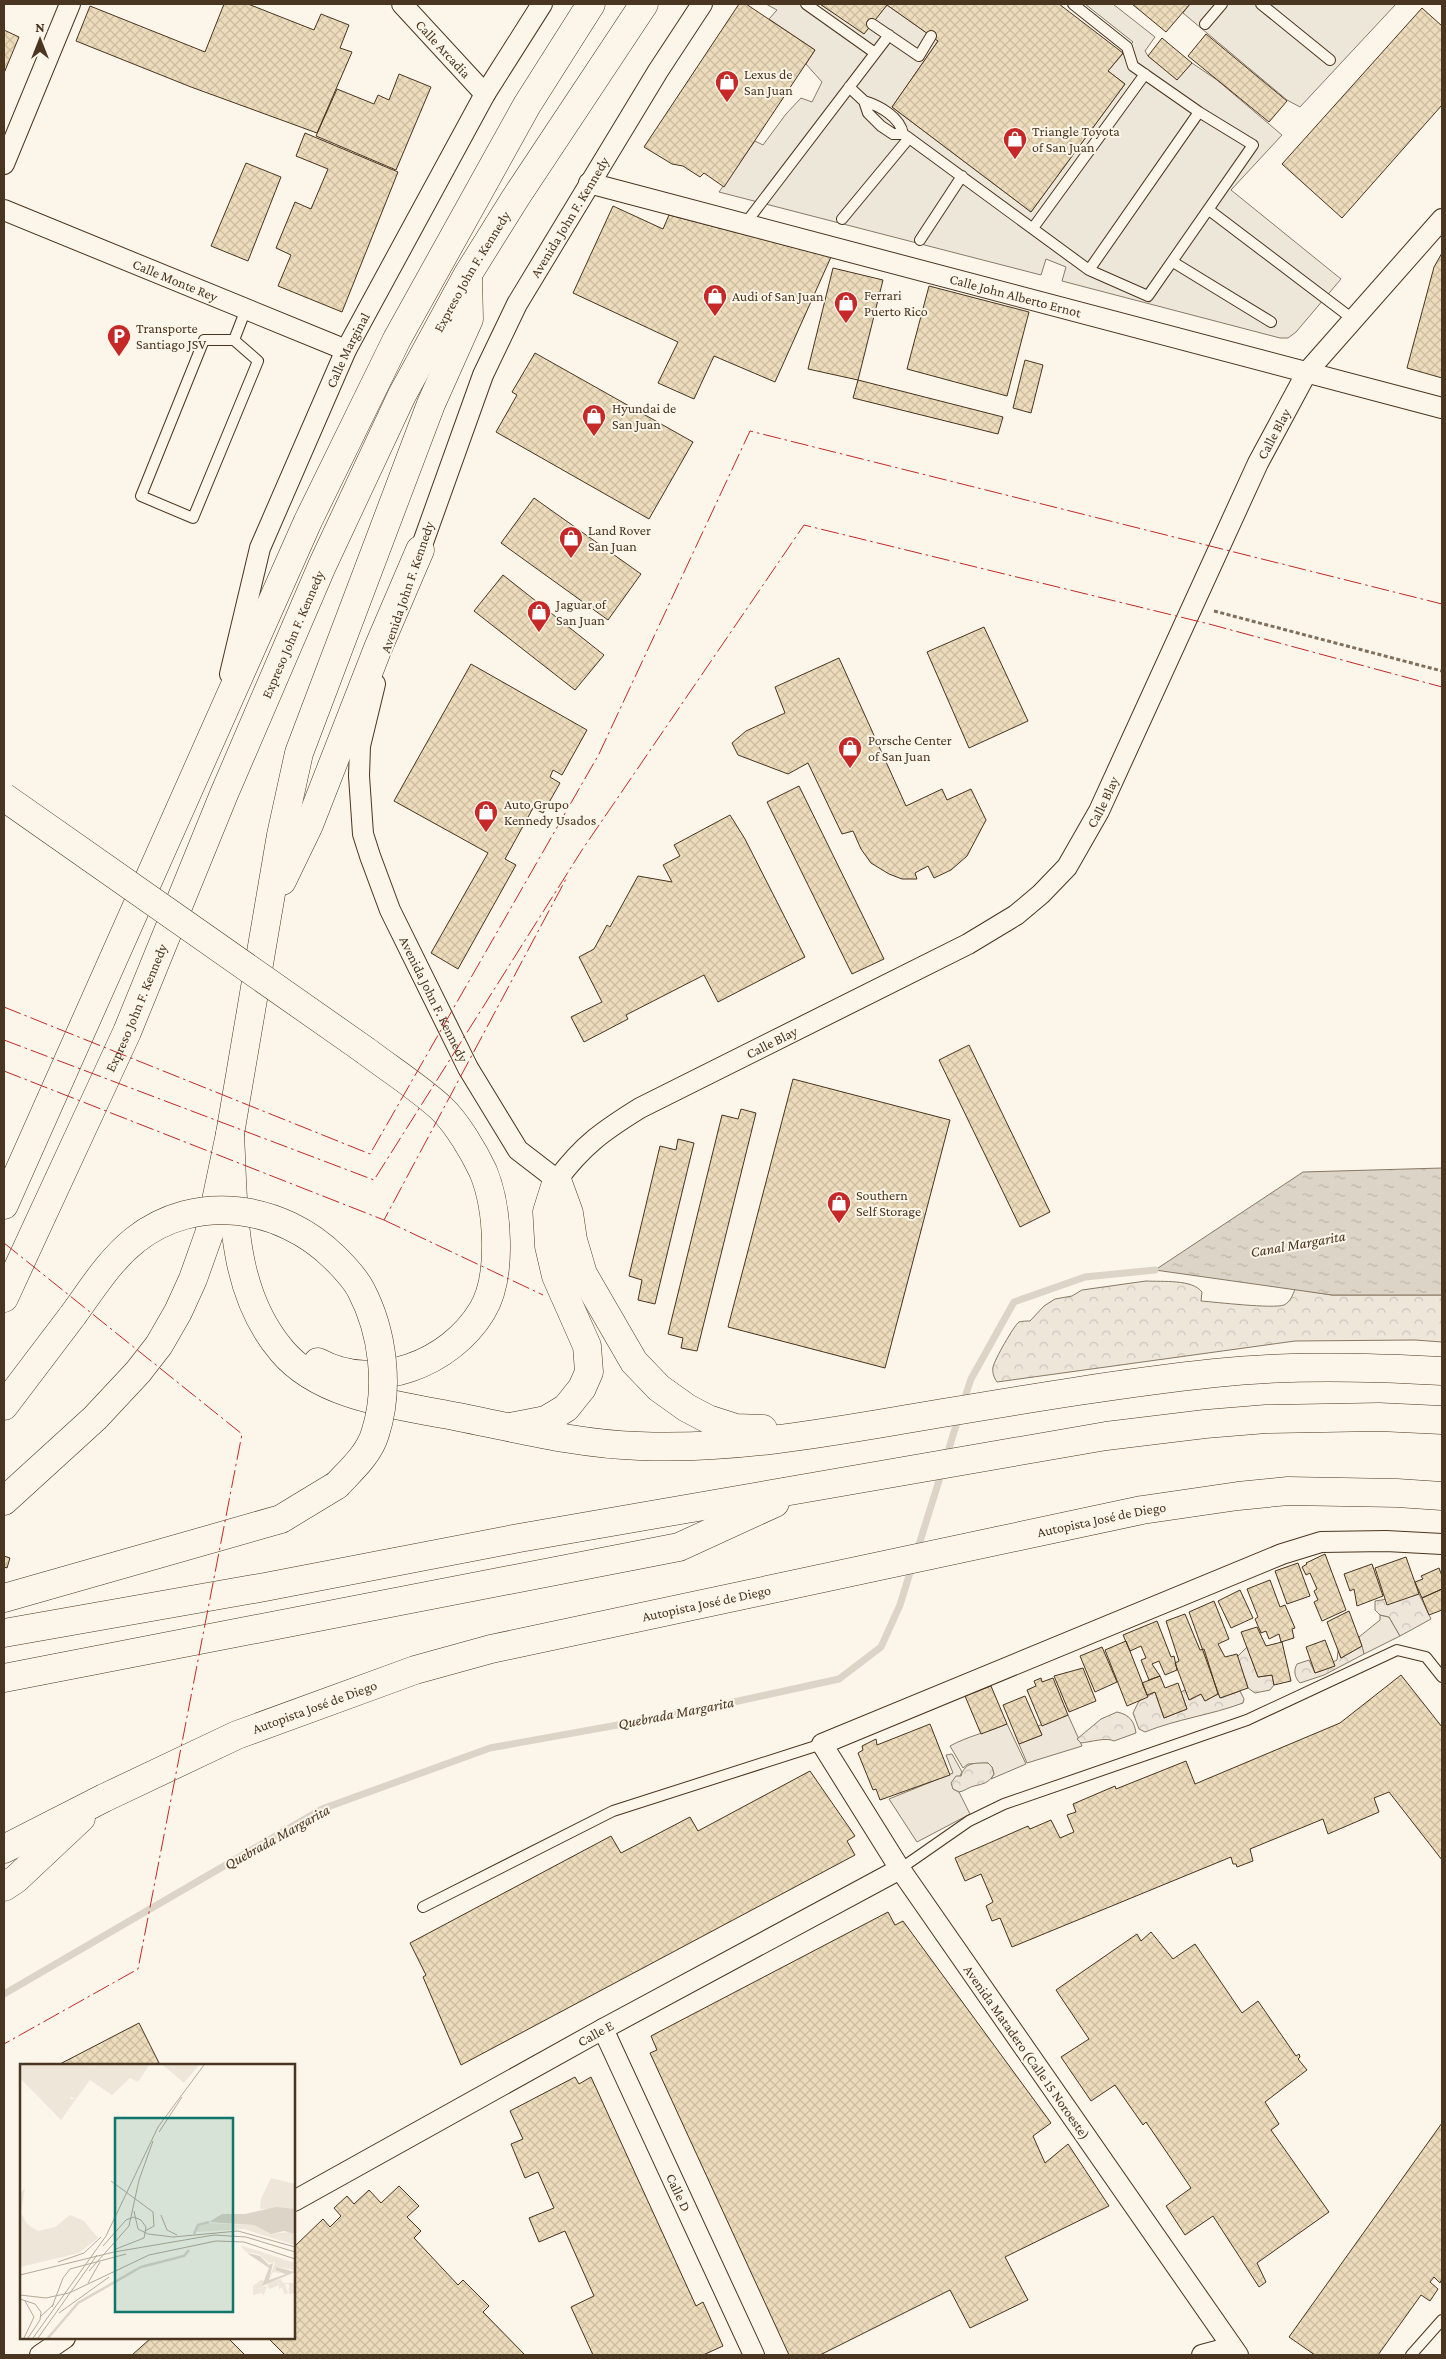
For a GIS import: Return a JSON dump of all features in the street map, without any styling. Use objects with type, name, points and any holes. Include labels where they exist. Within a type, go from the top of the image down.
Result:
[{"type":"highway","points":[[4,1205],[308,521],[397,339],[527,105],[591,4]]},
{"type":"highway","name":"Expreso John F. Kennedy","points":[[4,1298],[127,1032],[224,794],[352,500],[402,395],[468,274],[516,197],[644,4]]},
{"type":"highway","points":[[4,1502],[95,1418],[138,1372],[158,1345],[178,1312],[193,1279],[209,1234],[230,1134],[281,836],[299,753],[431,404],[469,319],[468,274]]},
{"type":"highway","points":[[268,909],[309,825],[378,648],[420,550]]},
{"type":"highway","points":[[4,797],[366,1051],[442,1109],[470,1147],[483,1172],[494,1208],[496,1238],[494,1276],[483,1310],[462,1338],[432,1358],[395,1373],[359,1374],[329,1368],[294,1349],[259,1315]]},
{"type":"highway","points":[[230,1134],[236,1241],[246,1284],[259,1315],[280,1349],[296,1366],[324,1382],[352,1394],[406,1408],[560,1438],[638,1446],[705,1446],[759,1442],[1027,1399],[1218,1372],[1370,1367],[1442,1371]]},
{"type":"highway","points":[[557,1180],[569,1213],[573,1240],[583,1274],[634,1362],[659,1388],[687,1408],[708,1419],[736,1428],[785,1430],[867,1426]]},
{"type":"highway","points":[[507,1427],[546,1420],[566,1408],[582,1388],[589,1372],[587,1346],[556,1276],[548,1246],[547,1212],[557,1180]]},
{"type":"highway","points":[[4,1406],[112,1260],[136,1239],[178,1217],[200,1211],[228,1210],[253,1212],[297,1228],[319,1242],[344,1267],[360,1289],[377,1329],[383,1385],[375,1435],[360,1461],[337,1485],[281,1519],[4,1598]]},
{"type":"highway","points":[[4,1633],[813,1486],[1106,1436],[1213,1423],[1314,1418],[1378,1417],[1442,1420]]},
{"type":"highway","points":[[5,1678],[680,1547],[813,1486]]},
{"type":"highway","name":"Autopista José de Diego","points":[[4,1849],[104,1798],[237,1735],[415,1670],[491,1649],[1142,1510],[1288,1491],[1397,1493],[1442,1496]]},
{"type":"highway","points":[[4,1887],[16,1879],[104,1798]]},
{"type":"street","points":[[4,164],[70,4]]},
{"type":"street","name":"Calle Arcadia","points":[[402,4],[485,94]]},
{"type":"street","name":"Calle Marginal","points":[[218,723],[260,548],[346,350],[485,94],[542,4]]},
{"type":"street","name":"Avenida John F. Kennedy","points":[[557,1180],[518,1150],[468,1068],[390,910],[363,834],[360,802],[360,746],[377,673],[483,375],[517,304],[589,183],[702,4]]},
{"type":"street","name":"Calle John Alberto Ernot","points":[[589,183],[1442,408]]},
{"type":"street","name":"Calle Monte Rey","points":[[4,210],[346,350]]},
{"type":"street","name":"Calle Blay","points":[[557,1180],[574,1157],[589,1142],[640,1108],[968,944],[1016,915],[1041,894],[1067,867],[1099,811],[1191,606],[1258,463],[1307,372],[1442,220]]},
{"type":"street","points":[[822,1744],[1282,1554],[1321,1542],[1386,1541],[1442,1544]]},
{"type":"street","name":"Avenida Matadero (Calle 15 Noroeste)","points":[[822,1744],[900,1869],[1235,2351]]},
{"type":"street","name":"Calle E","points":[[295,2200],[603,2029],[900,1869]]},
{"type":"street","name":"Calle D","points":[[603,2029],[754,2355]]},
{"type":"street","points":[[40,2355],[64,2339]]},
{"type":"street","points":[[1202,2355],[1235,2351]]},
{"type":"lane","points":[[806,4],[875,53]]},
{"type":"lane","points":[[849,88],[864,101],[868,113],[881,126],[893,134],[906,136],[1089,270],[1148,296],[1252,145],[1199,112],[1133,66],[1127,47],[1073,4]]},
{"type":"lane","points":[[1205,24],[1222,4]]},
{"type":"lane","points":[[1261,4],[1330,60]]},
{"type":"lane","points":[[872,24],[919,56],[931,36]]},
{"type":"lane","points":[[745,224],[889,35]]},
{"type":"lane","points":[[1032,228],[1145,74]]},
{"type":"lane","points":[[1089,270],[1199,112]]},
{"type":"lane","points":[[842,219],[906,136]]},
{"type":"lane","points":[[920,240],[962,176]]},
{"type":"lane","points":[[1209,210],[1354,320]]},
{"type":"lane","points":[[1173,262],[1271,322]]},
{"type":"lane","points":[[234,340],[246,309]]},
{"type":"lane","points":[[204,340],[234,340],[258,362],[193,518],[141,496],[204,340]]},
{"type":"lane","points":[[900,1869],[969,1821],[1004,1804],[1246,1720],[1397,1650],[1426,1657],[1442,1676]]},
{"type":"lane","points":[[423,1907],[613,1811],[822,1744]]},
{"type":"lane","points":[[1411,2355],[1442,2320]]},
{"type":"path","points":[[1191,606],[1244,617],[1442,671]]},
{"type":"green space","points":[[1146,1281],[1177,1282],[1191,1285],[1202,1292],[1201,1301],[1257,1306],[1284,1305],[1290,1300],[1295,1289],[1332,1295],[1442,1295],[1442,1342],[1415,1340],[1295,1341],[997,1382],[993,1371],[994,1363],[1019,1322],[1030,1321],[1044,1306],[1055,1299],[1072,1296],[1082,1290]]},
{"type":"green space","points":[[1419,1594],[1431,1619],[1400,1636],[1389,1617],[1380,1615],[1375,1610],[1375,1601]]},
{"type":"green space","points":[[1380,1615],[1389,1617],[1400,1636],[1364,1654],[1359,1637],[1380,1620]]},
{"type":"green space","points":[[1362,1646],[1364,1654],[1324,1675],[1300,1683],[1297,1679],[1295,1672],[1297,1664],[1309,1660],[1315,1673],[1334,1666],[1333,1662],[1337,1660],[1338,1651],[1341,1658]]},
{"type":"green space","points":[[1247,1647],[1258,1677],[1272,1675],[1274,1685],[1270,1690],[1255,1693],[1248,1688],[1237,1657]]},
{"type":"green space","points":[[1185,1690],[1190,1700],[1201,1694],[1205,1701],[1218,1694],[1221,1698],[1240,1691],[1244,1699],[1243,1703],[1231,1707],[1145,1732],[1139,1729],[1133,1713],[1139,1701],[1155,1692],[1164,1718],[1187,1709],[1181,1692]]},
{"type":"green space","points":[[1117,1712],[1131,1719],[1136,1733],[1114,1741],[1103,1740],[1081,1743],[1077,1739],[1101,1719]]},
{"type":"green space","points":[[1068,1715],[1082,1746],[1027,1763],[1019,1744],[1042,1735],[1038,1726]]},
{"type":"green space","points":[[1007,1724],[1026,1764],[991,1779],[994,1774],[992,1767],[988,1763],[968,1764],[963,1768],[950,1746]]},
{"type":"green space","points":[[952,1754],[962,1772],[953,1789],[959,1792],[970,1814],[917,1842],[889,1799],[953,1773],[946,1755]]},
{"type":"green space","points":[[975,1763],[988,1763],[992,1767],[994,1774],[988,1781],[959,1792],[953,1789],[951,1783],[956,1776],[961,1776],[965,1768]]},
{"type":"shaded area","points":[[766,4],[820,4],[864,33],[887,5],[938,41],[892,107],[1031,212],[1125,84],[1108,71],[1133,42],[1085,4],[1113,4],[1155,37],[1145,51],[1148,56],[1177,79],[1192,63],[1217,80],[1282,135],[1231,190],[1341,279],[1296,332],[1288,338],[1280,338],[1062,281],[1066,267],[1046,259],[1041,275],[719,192],[755,141],[763,145],[786,114],[801,98],[812,102],[822,82],[806,64],[815,50],[769,19],[777,10]]},
{"type":"shaded area","points":[[1190,4],[1396,4],[1300,107],[1287,100],[1183,13]]},
{"type":"water","name":"Canal Margarita","points":[[1442,1168],[1442,1295],[1332,1295],[1155,1270],[1303,1172]]},
{"type":"building","points":[[224,4],[248,4],[314,30],[321,14],[349,25],[340,48],[352,52],[317,133],[191,87],[76,41],[90,6],[205,52]]},
{"type":"building","name":"Lexus de San Juan","points":[[739,4],[746,4],[815,50],[724,187],[704,173],[700,177],[683,166],[672,164],[644,147]]},
{"type":"building","name":"Triangle Toyota of San Juan","points":[[820,4],[1059,4],[1123,53],[1108,71],[1125,84],[1031,212],[892,107],[938,41],[887,5],[864,34]]},
{"type":"building","points":[[1132,4],[1190,4],[1166,32]]},
{"type":"building","points":[[1422,8],[1442,26],[1442,105],[1342,218],[1282,164]]},
{"type":"building","points":[[4,30],[19,37],[4,73]]},
{"type":"building","points":[[1206,34],[1287,101],[1269,122],[1188,56]]},
{"type":"building","points":[[1162,38],[1192,63],[1177,80],[1148,56]]},
{"type":"building","points":[[399,74],[431,87],[396,170],[316,136],[337,89],[374,104],[378,95],[389,100]]},
{"type":"building","points":[[305,133],[398,172],[342,312],[278,286],[291,255],[276,248],[295,202],[311,209],[328,169],[296,156]]},
{"type":"building","points":[[246,163],[281,177],[248,261],[211,246]]},
{"type":"building","name":"Audi of San Juan","points":[[613,206],[663,229],[669,215],[831,257],[775,382],[714,356],[694,399],[658,383],[678,342],[573,293]]},
{"type":"building","points":[[1442,253],[1442,378],[1407,368],[1434,267]]},
{"type":"building","name":"Ferrari Puerto Rico","points":[[833,268],[883,280],[858,380],[808,369]]},
{"type":"building","points":[[929,286],[1029,312],[1007,396],[907,369]]},
{"type":"building","name":"Hyundai de San Juan","points":[[535,353],[693,442],[649,519],[496,432],[517,395],[512,392]]},
{"type":"building","points":[[1025,360],[1043,365],[1031,413],[1013,408]]},
{"type":"building","points":[[858,380],[1003,417],[998,434],[853,398]]},
{"type":"building","name":"Land Rover San Juan","points":[[534,498],[641,574],[608,620],[501,543]]},
{"type":"building","name":"Jaguar of San Juan","points":[[503,575],[604,655],[575,690],[474,611]]},
{"type":"building","points":[[984,627],[1028,721],[969,748],[927,652]]},
{"type":"building","name":"Porsche Center of San Juan","points":[[839,658],[906,806],[942,789],[947,800],[971,789],[986,820],[967,856],[951,870],[934,878],[928,866],[915,873],[917,879],[902,879],[889,874],[871,863],[861,849],[853,831],[842,834],[808,763],[788,774],[738,755],[732,743],[746,731],[785,713],[775,687]]},
{"type":"building","name":"Auto Grupo Kennedy Usados","points":[[471,664],[587,730],[562,775],[553,770],[550,777],[560,783],[543,813],[533,808],[505,859],[516,865],[458,969],[431,953],[488,853],[394,801]]},
{"type":"building","points":[[799,786],[884,959],[852,974],[767,802]]},
{"type":"building","points":[[730,815],[745,839],[805,957],[718,1002],[704,975],[626,1015],[628,1019],[584,1042],[571,1017],[602,1002],[579,957],[594,949],[607,925],[610,927],[638,876],[672,882],[663,865],[680,856],[674,845]]},
{"type":"building","points":[[969,1045],[1050,1212],[1020,1227],[939,1060]]},
{"type":"building","name":"Southern Self Storage","points":[[793,1079],[950,1120],[885,1368],[728,1327]]},
{"type":"building","points":[[741,1109],[756,1113],[697,1351],[681,1348],[683,1338],[668,1334],[722,1115],[738,1119]]},
{"type":"building","points":[[678,1139],[694,1143],[655,1304],[638,1300],[642,1280],[629,1276],[660,1146],[676,1150]]},
{"type":"building","points":[[1325,1554],[1346,1610],[1322,1621],[1314,1602],[1318,1600],[1314,1591],[1317,1589],[1310,1573],[1306,1575],[1302,1567],[1306,1563]]},
{"type":"building","points":[[4,1556],[10,1558],[7,1568],[4,1567]]},
{"type":"building","points":[[1406,1557],[1419,1594],[1387,1605],[1375,1568]]},
{"type":"building","points":[[1298,1563],[1310,1596],[1287,1604],[1275,1571]]},
{"type":"building","points":[[1372,1564],[1383,1596],[1357,1606],[1354,1589],[1350,1591],[1344,1574]]},
{"type":"building","points":[[1439,1568],[1442,1576],[1442,1589],[1422,1598],[1415,1582],[1423,1579],[1421,1576]]},
{"type":"building","points":[[1270,1580],[1280,1607],[1285,1605],[1295,1628],[1292,1629],[1294,1638],[1281,1642],[1279,1634],[1269,1639],[1266,1631],[1261,1633],[1255,1619],[1258,1617],[1247,1589]]},
{"type":"building","points":[[1442,1589],[1442,1610],[1429,1615],[1422,1598]]},
{"type":"building","points":[[1240,1590],[1253,1618],[1231,1628],[1218,1601]]},
{"type":"building","points":[[1214,1601],[1229,1639],[1218,1644],[1225,1657],[1237,1654],[1248,1688],[1220,1698],[1189,1612]]},
{"type":"building","points":[[1349,1611],[1362,1646],[1341,1658],[1327,1622]]},
{"type":"building","points":[[1185,1614],[1200,1650],[1204,1649],[1218,1694],[1205,1701],[1201,1694],[1189,1700],[1175,1663],[1179,1661],[1166,1621]]},
{"type":"building","points":[[1157,1621],[1171,1657],[1174,1656],[1177,1670],[1165,1675],[1159,1661],[1152,1664],[1160,1676],[1149,1680],[1141,1660],[1146,1658],[1141,1646],[1130,1651],[1123,1635]]},
{"type":"building","points":[[1257,1627],[1266,1646],[1282,1642],[1291,1681],[1274,1685],[1272,1675],[1258,1677],[1241,1632]]},
{"type":"building","points":[[1325,1640],[1335,1666],[1315,1673],[1306,1647]]},
{"type":"building","points":[[1126,1641],[1148,1697],[1127,1706],[1105,1650]]},
{"type":"building","points":[[1102,1647],[1117,1682],[1095,1692],[1080,1656]]},
{"type":"building","points":[[1083,1668],[1096,1701],[1069,1712],[1054,1676]]},
{"type":"building","points":[[1401,1675],[1442,1727],[1442,1860],[1389,1792],[1374,1798],[1379,1812],[1328,1834],[1323,1819],[1250,1849],[1253,1861],[1237,1867],[1236,1864],[1233,1864],[1231,1857],[1012,1947],[1000,1918],[992,1921],[986,1906],[993,1902],[981,1874],[965,1881],[955,1858],[1028,1826],[1030,1829],[1051,1820],[1060,1838],[1074,1832],[1067,1815],[1076,1812],[1073,1804],[1115,1786],[1116,1789],[1186,1761],[1195,1784],[1340,1723]]},
{"type":"building","points":[[1160,1676],[1165,1688],[1178,1683],[1187,1709],[1164,1718],[1155,1692],[1147,1695],[1142,1683]]},
{"type":"building","points":[[1041,1678],[1042,1682],[1053,1678],[1068,1715],[1042,1726],[1027,1690],[1036,1686],[1034,1681]]},
{"type":"building","points":[[991,1686],[1007,1724],[981,1734],[965,1696]]},
{"type":"building","points":[[1025,1696],[1042,1735],[1019,1744],[1003,1705]]},
{"type":"building","points":[[930,1724],[950,1775],[880,1800],[876,1789],[873,1790],[858,1753],[863,1750],[862,1746],[876,1739],[877,1745]]},
{"type":"building","points":[[810,1771],[855,1836],[847,1841],[855,1855],[461,2065],[423,1977],[426,1975],[410,1943],[611,1836],[621,1853],[690,1817],[698,1831]]},
{"type":"building","points":[[888,1912],[895,1925],[903,1921],[1051,2123],[1033,2136],[1045,2163],[1068,2144],[1109,2206],[1005,2257],[1028,2300],[970,2328],[950,2290],[820,2355],[789,2355],[650,2053],[657,2050],[651,2036]]},
{"type":"building","points":[[1151,1932],[1173,1959],[1195,1944],[1242,2013],[1258,2001],[1296,2056],[1299,2054],[1300,2057],[1298,2059],[1307,2070],[1265,2102],[1279,2124],[1271,2130],[1329,2212],[1257,2263],[1266,2282],[1259,2287],[1213,2216],[1185,2235],[1166,2206],[1191,2188],[1146,2122],[1143,2125],[1115,2085],[1091,2101],[1061,2057],[1089,2039],[1056,1990],[1137,1934],[1141,1941]]},
{"type":"building","points":[[139,2023],[160,2064],[60,2064]]},
{"type":"building","points":[[575,2077],[579,2084],[591,2077],[696,2306],[703,2302],[723,2346],[703,2355],[593,2355],[571,2307],[594,2296],[565,2231],[539,2242],[529,2218],[554,2208],[538,2172],[525,2178],[511,2144],[523,2139],[510,2111]]},
{"type":"building","points":[[1442,2123],[1442,2279],[1440,2283],[1434,2277],[1430,2282],[1438,2289],[1430,2301],[1421,2295],[1378,2355],[1315,2355],[1289,2337]]},
{"type":"building","points":[[399,2186],[419,2206],[407,2217],[421,2231],[414,2238],[458,2285],[463,2280],[489,2306],[483,2312],[525,2355],[285,2355],[269,2339],[295,2339],[295,2246],[323,2219],[330,2227],[341,2216],[334,2208],[347,2196],[354,2204],[369,2190],[381,2203]]},
{"type":"building","points":[[150,2339],[229,2339],[245,2355],[132,2355]]},
{"type":"waterway","name":"Quebrada Margarita","points":[[963,1403],[971,1379],[1014,1302],[1085,1277],[1155,1270]]},
{"type":"waterway","name":"Quebrada Margarita","points":[[946,1458],[959,1416]]},
{"type":"waterway","name":"Quebrada Margarita","points":[[917,1551],[942,1471]]},
{"type":"waterway","name":"Quebrada Margarita","points":[[4,1994],[322,1809],[490,1748],[684,1713],[839,1679],[881,1647],[900,1605],[912,1566]]},
{"type":"power","points":[[4,1007],[370,1154],[599,754],[750,431],[1442,604]]},
{"type":"power","points":[[4,1040],[374,1180],[582,850],[804,525],[1209,624],[1442,687]]},
{"type":"power","points":[[4,1071],[384,1220],[566,879]]},
{"type":"power","points":[[384,1220],[543,1295]]},
{"type":"power","points":[[4,1243],[242,1434],[138,1969],[4,2044]]},
{"type":"place","name":"Lexus de San Juan","points":[[727,103]]},
{"type":"place","name":"Triangle Toyota of San Juan","points":[[1015,160]]},
{"type":"place","name":"Audi of San Juan","points":[[715,317]]},
{"type":"place","name":"Ferrari Puerto Rico","points":[[846,324]]},
{"type":"place","name":"Transporte Santiago JSV","points":[[119,357]]},
{"type":"place","name":"Hyundai de San Juan","points":[[594,437]]},
{"type":"place","name":"Land Rover San Juan","points":[[571,559]]},
{"type":"place","name":"Jaguar of San Juan","points":[[539,633]]},
{"type":"place","name":"Porsche Center of San Juan","points":[[850,769]]},
{"type":"place","name":"Auto Grupo Kennedy Usados","points":[[486,833]]},
{"type":"place","name":"Southern Self Storage","points":[[839,1224]]}]
